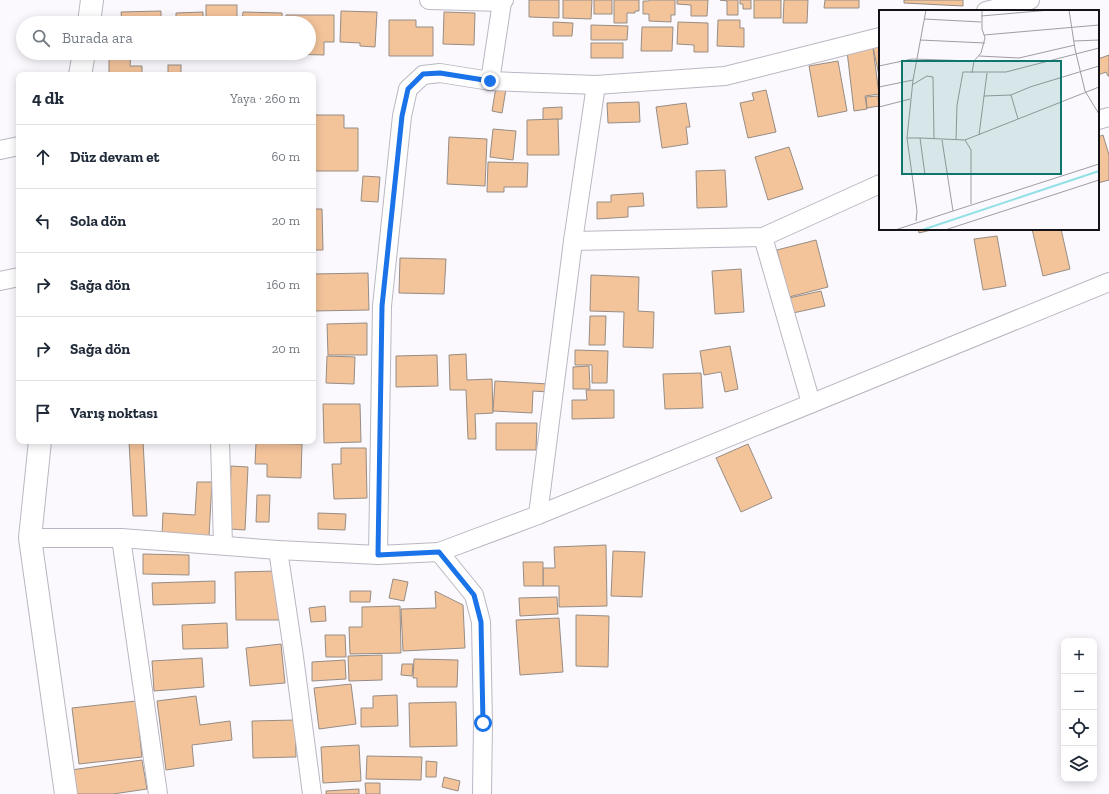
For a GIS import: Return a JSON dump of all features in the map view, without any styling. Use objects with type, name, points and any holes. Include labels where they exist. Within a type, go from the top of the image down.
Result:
[{"type":"street","points":[[90,16],[92,0]]},
{"type":"street","points":[[429,0],[503,1],[490,81]]},
{"type":"street","points":[[990,10],[1030,0]]},
{"type":"street","points":[[378,555],[382,306],[402,116],[408,89],[423,74],[440,73],[490,81],[596,85],[725,76],[879,37]]},
{"type":"street","points":[[81,72],[83,60]]},
{"type":"street","points":[[538,515],[573,241],[596,85]]},
{"type":"street","points":[[1099,120],[1109,117]]},
{"type":"street","points":[[0,150],[16,147]]},
{"type":"street","points":[[573,241],[763,237],[879,184]]},
{"type":"street","points":[[763,237],[811,403]]},
{"type":"street","points":[[0,281],[16,278]]},
{"type":"street","points":[[30,538],[121,538],[278,550],[378,555],[439,552],[538,515],[1109,282]]},
{"type":"street","points":[[40,444],[30,538],[66,794]]},
{"type":"street","points":[[220,444],[223,545]]},
{"type":"street","points":[[121,538],[158,794]]},
{"type":"street","points":[[278,550],[312,794]]},
{"type":"street","points":[[439,552],[474,595],[481,622],[483,723],[482,794]]},
{"type":"building","points":[[529,0],[559,0],[559,18],[529,17]]},
{"type":"building","points":[[563,0],[592,0],[591,19],[563,18]]},
{"type":"building","points":[[594,0],[612,0],[612,14],[594,14]]},
{"type":"building","points":[[614,0],[639,0],[639,11],[635,11],[635,13],[627,13],[627,23],[614,23]]},
{"type":"building","points":[[675,0],[675,15],[671,15],[671,22],[649,21],[649,14],[643,14],[643,1]]},
{"type":"building","points":[[677,0],[708,0],[707,16],[691,16],[691,5],[677,4]]},
{"type":"building","points":[[720,0],[738,0],[738,15],[727,15],[727,1]]},
{"type":"building","points":[[740,0],[751,0],[751,9],[743,9],[743,4],[740,4]]},
{"type":"building","points":[[754,0],[781,0],[781,18],[754,18]]},
{"type":"building","points":[[784,0],[808,0],[807,23],[783,23]]},
{"type":"building","points":[[825,0],[859,0],[859,8],[824,8]]},
{"type":"building","points":[[904,0],[963,0],[963,6],[904,3]]},
{"type":"building","points":[[206,5],[237,5],[237,16],[206,16]]},
{"type":"building","points":[[161,11],[161,16],[121,16],[121,12]]},
{"type":"building","points":[[341,11],[377,12],[375,47],[360,46],[360,43],[340,42]]},
{"type":"building","points":[[203,12],[203,16],[176,16],[176,13]]},
{"type":"building","points":[[243,12],[282,13],[282,16],[243,16]]},
{"type":"building","points":[[444,12],[475,13],[474,45],[443,44]]},
{"type":"building","points":[[334,15],[334,42],[324,42],[324,55],[316,55],[316,16],[286,16]]},
{"type":"building","points":[[389,20],[416,20],[416,27],[433,27],[433,56],[389,56]]},
{"type":"building","points":[[718,20],[740,20],[740,28],[744,28],[744,47],[717,46]]},
{"type":"building","points":[[553,22],[573,23],[572,36],[553,36]]},
{"type":"building","points":[[678,22],[708,23],[708,52],[694,52],[694,45],[677,44]]},
{"type":"building","points":[[591,25],[628,26],[627,40],[591,40]]},
{"type":"building","points":[[642,27],[673,27],[672,51],[641,51]]},
{"type":"building","points":[[591,43],[623,43],[623,58],[591,58]]},
{"type":"building","points":[[879,46],[879,75],[873,47]]},
{"type":"building","points":[[873,48],[879,94],[865,96],[867,109],[854,111],[847,51]]},
{"type":"building","points":[[1109,55],[1109,76],[1106,72],[1099,75],[1099,59]]},
{"type":"building","points":[[109,60],[130,60],[130,66],[142,66],[142,72],[109,72]]},
{"type":"building","points":[[838,61],[847,111],[818,117],[809,66]]},
{"type":"building","points":[[168,65],[181,65],[181,72],[168,72]]},
{"type":"building","points":[[496,87],[506,89],[502,113],[492,111]]},
{"type":"building","points":[[766,90],[776,132],[748,138],[740,103],[754,100],[752,93]]},
{"type":"building","points":[[878,96],[879,106],[867,108],[866,97]]},
{"type":"building","points":[[639,102],[640,122],[608,123],[607,103]]},
{"type":"building","points":[[686,103],[690,127],[686,127],[688,144],[662,148],[656,107]]},
{"type":"building","points":[[562,107],[562,119],[543,120],[543,108]]},
{"type":"building","points":[[316,115],[344,115],[344,128],[358,128],[358,171],[316,171]]},
{"type":"building","points":[[558,119],[559,155],[527,155],[527,120]]},
{"type":"building","points":[[493,129],[516,131],[513,160],[490,157]]},
{"type":"building","points":[[1103,135],[1109,155],[1109,180],[1099,183],[1099,137]]},
{"type":"building","points":[[449,137],[487,139],[485,186],[447,184]]},
{"type":"building","points":[[789,147],[803,189],[768,200],[755,157]]},
{"type":"building","points":[[488,162],[528,163],[527,187],[504,187],[504,192],[487,192]]},
{"type":"building","points":[[725,170],[727,207],[697,208],[696,171]]},
{"type":"building","points":[[363,176],[380,177],[378,202],[361,201]]},
{"type":"building","points":[[643,193],[644,206],[628,207],[628,217],[597,219],[597,202],[611,202],[611,195]]},
{"type":"building","points":[[316,209],[322,209],[323,250],[316,250]]},
{"type":"building","points":[[918,230],[931,230],[919,233]]},
{"type":"building","points":[[1032,230],[1061,230],[1070,269],[1043,276]]},
{"type":"building","points":[[997,236],[1006,286],[983,290],[974,239]]},
{"type":"building","points":[[816,240],[828,287],[789,297],[777,250]]},
{"type":"building","points":[[400,258],[446,259],[444,294],[399,293]]},
{"type":"building","points":[[741,269],[744,312],[715,314],[712,271]]},
{"type":"building","points":[[368,273],[369,310],[316,311],[316,274]]},
{"type":"building","points":[[591,275],[639,277],[638,311],[654,312],[653,348],[623,347],[624,312],[590,311]]},
{"type":"building","points":[[821,291],[825,306],[793,313],[789,298]]},
{"type":"building","points":[[590,316],[606,316],[605,345],[589,345]]},
{"type":"building","points":[[367,323],[367,355],[328,355],[327,324]]},
{"type":"building","points":[[730,346],[738,389],[725,392],[721,372],[704,375],[700,351]]},
{"type":"building","points":[[575,350],[608,351],[607,383],[592,383],[592,365],[575,365]]},
{"type":"building","points":[[466,354],[467,380],[492,379],[493,413],[475,414],[476,439],[468,439],[466,390],[450,390],[449,355]]},
{"type":"building","points":[[437,355],[438,386],[396,387],[396,356]]},
{"type":"building","points":[[327,356],[355,357],[354,384],[326,383]]},
{"type":"building","points":[[589,366],[590,389],[573,389],[573,367]]},
{"type":"building","points":[[701,373],[703,408],[665,409],[663,374]]},
{"type":"building","points":[[495,381],[549,384],[549,392],[533,391],[532,413],[493,411]]},
{"type":"building","points":[[586,390],[614,390],[614,418],[572,419],[572,400],[587,400]]},
{"type":"building","points":[[323,404],[360,404],[361,442],[324,443]]},
{"type":"building","points":[[496,423],[537,423],[536,450],[496,450]]},
{"type":"building","points":[[129,444],[143,444],[147,516],[133,516]]},
{"type":"building","points":[[256,444],[302,444],[301,478],[267,477],[267,464],[255,464]]},
{"type":"building","points":[[748,444],[772,498],[741,512],[716,458]]},
{"type":"building","points":[[341,448],[366,448],[367,498],[334,499],[332,464],[341,464]]},
{"type":"building","points":[[231,466],[248,467],[245,530],[229,529]]},
{"type":"building","points":[[197,482],[212,482],[209,537],[162,534],[163,513],[195,515]]},
{"type":"building","points":[[257,495],[270,495],[269,522],[256,522]]},
{"type":"building","points":[[318,513],[346,514],[345,530],[318,529]]},
{"type":"building","points":[[606,545],[607,606],[559,607],[559,586],[543,586],[543,568],[555,568],[554,547]]},
{"type":"building","points":[[613,551],[645,552],[642,597],[611,596]]},
{"type":"building","points":[[143,554],[189,555],[189,575],[143,574]]},
{"type":"building","points":[[523,562],[543,562],[543,586],[524,586]]},
{"type":"building","points":[[278,571],[279,620],[236,620],[235,572]]},
{"type":"building","points":[[393,579],[408,582],[404,601],[389,598]]},
{"type":"building","points":[[215,581],[215,603],[153,605],[152,583]]},
{"type":"building","points":[[350,591],[371,591],[370,602],[350,602]]},
{"type":"building","points":[[435,591],[463,605],[465,648],[403,651],[401,609],[436,608]]},
{"type":"building","points":[[557,597],[558,614],[520,616],[519,598]]},
{"type":"building","points":[[325,606],[326,621],[311,622],[309,608]]},
{"type":"building","points":[[400,606],[401,653],[350,654],[349,627],[362,627],[362,607]]},
{"type":"building","points":[[576,615],[609,616],[608,667],[576,666]]},
{"type":"building","points":[[559,618],[563,672],[520,675],[516,620]]},
{"type":"building","points":[[227,623],[228,648],[183,649],[182,625]]},
{"type":"building","points":[[325,635],[345,635],[346,657],[326,657]]},
{"type":"building","points":[[281,644],[285,683],[250,686],[246,648]]},
{"type":"building","points":[[382,655],[382,680],[349,681],[348,656]]},
{"type":"building","points":[[202,658],[204,687],[154,691],[152,661]]},
{"type":"building","points":[[414,659],[458,660],[457,687],[417,687],[417,678],[413,678]]},
{"type":"building","points":[[345,660],[346,679],[312,681],[312,662]]},
{"type":"building","points":[[402,664],[413,664],[412,676],[401,675]]},
{"type":"building","points":[[351,684],[356,724],[319,729],[314,688]]},
{"type":"building","points":[[397,695],[398,726],[361,727],[361,708],[373,708],[373,696]]},
{"type":"building","points":[[196,696],[200,725],[230,721],[232,740],[192,745],[194,766],[166,770],[157,701]]},
{"type":"building","points":[[136,701],[142,757],[79,764],[72,708]]},
{"type":"building","points":[[456,702],[457,746],[410,747],[409,703]]},
{"type":"building","points":[[295,720],[296,757],[253,758],[252,721]]},
{"type":"building","points":[[359,745],[361,781],[323,783],[321,747]]},
{"type":"building","points":[[367,756],[422,757],[421,780],[366,779]]},
{"type":"building","points":[[142,760],[147,789],[113,794],[74,794],[71,770]]},
{"type":"building","points":[[426,761],[437,762],[436,777],[426,777]]},
{"type":"building","points":[[444,777],[460,781],[458,791],[442,787]]},
{"type":"building","points":[[365,783],[380,783],[380,794],[366,794]]},
{"type":"building","points":[[359,789],[359,794],[326,794],[326,791]]},
{"type":"route","points":[[483,723],[481,622],[474,595],[439,552],[378,555],[382,306],[402,116],[408,89],[423,74],[440,73],[490,81]]}]
